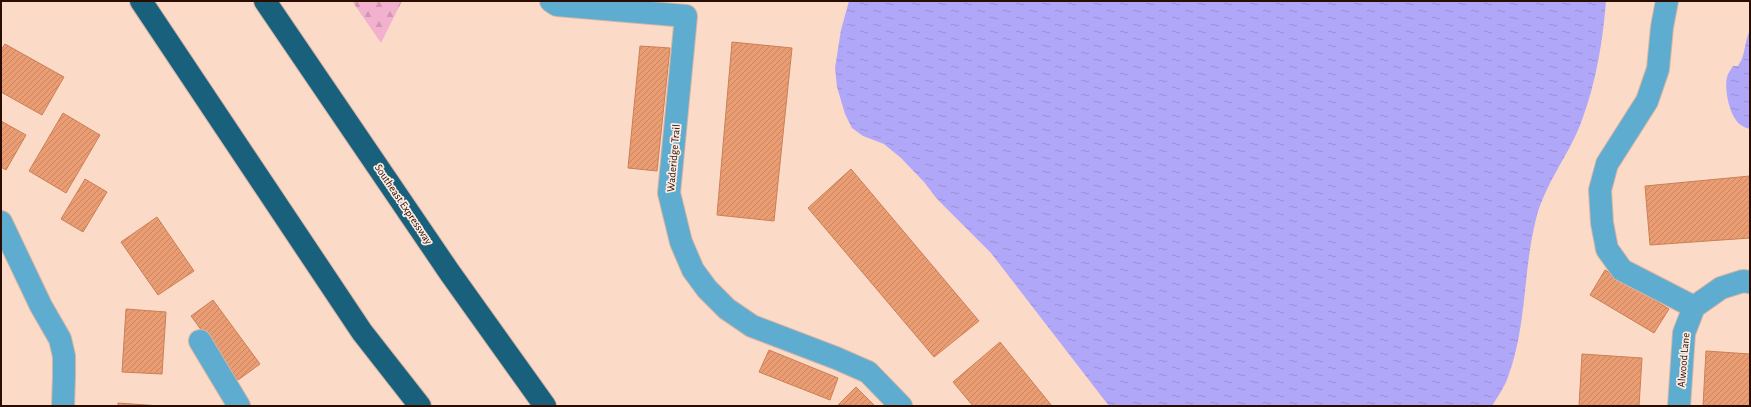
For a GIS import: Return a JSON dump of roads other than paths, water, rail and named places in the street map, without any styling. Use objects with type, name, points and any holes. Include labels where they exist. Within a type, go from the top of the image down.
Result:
[{"type":"highway","points":[[141,1],[362,332],[420,406]]},
{"type":"highway","name":"Southeast Expressway","points":[[265,1],[450,273],[545,406]]},
{"type":"street","points":[[1667,1],[1662,27],[1658,69],[1647,101],[1607,164],[1600,190],[1602,223],[1607,249],[1622,270],[1694,307],[1721,288],[1743,282],[1750,282]]},
{"type":"street","name":"Waderidge Trail","points":[[554,3],[686,16],[669,193],[681,242],[694,270],[707,289],[727,310],[752,326],[836,358],[868,372],[901,406]]},
{"type":"street","points":[[1,222],[41,306],[60,339],[64,376],[63,406]]},
{"type":"street","name":"Alwood Lane","points":[[1679,406],[1684,333],[1694,307]]},
{"type":"street","points":[[200,341],[240,406]]},
{"type":"water","points":[[849,1],[1606,1],[1598,61],[1587,106],[1577,133],[1551,181],[1540,206],[1532,238],[1522,316],[1515,355],[1508,378],[1492,406],[1109,406],[991,253],[937,199],[924,182],[901,158],[884,144],[863,136],[852,128],[845,114],[837,87],[835,68],[841,30]]},
{"type":"water","points":[[1750,30],[1750,129],[1742,126],[1734,116],[1727,96],[1726,83],[1727,76],[1733,66],[1738,66],[1741,62]]}]
